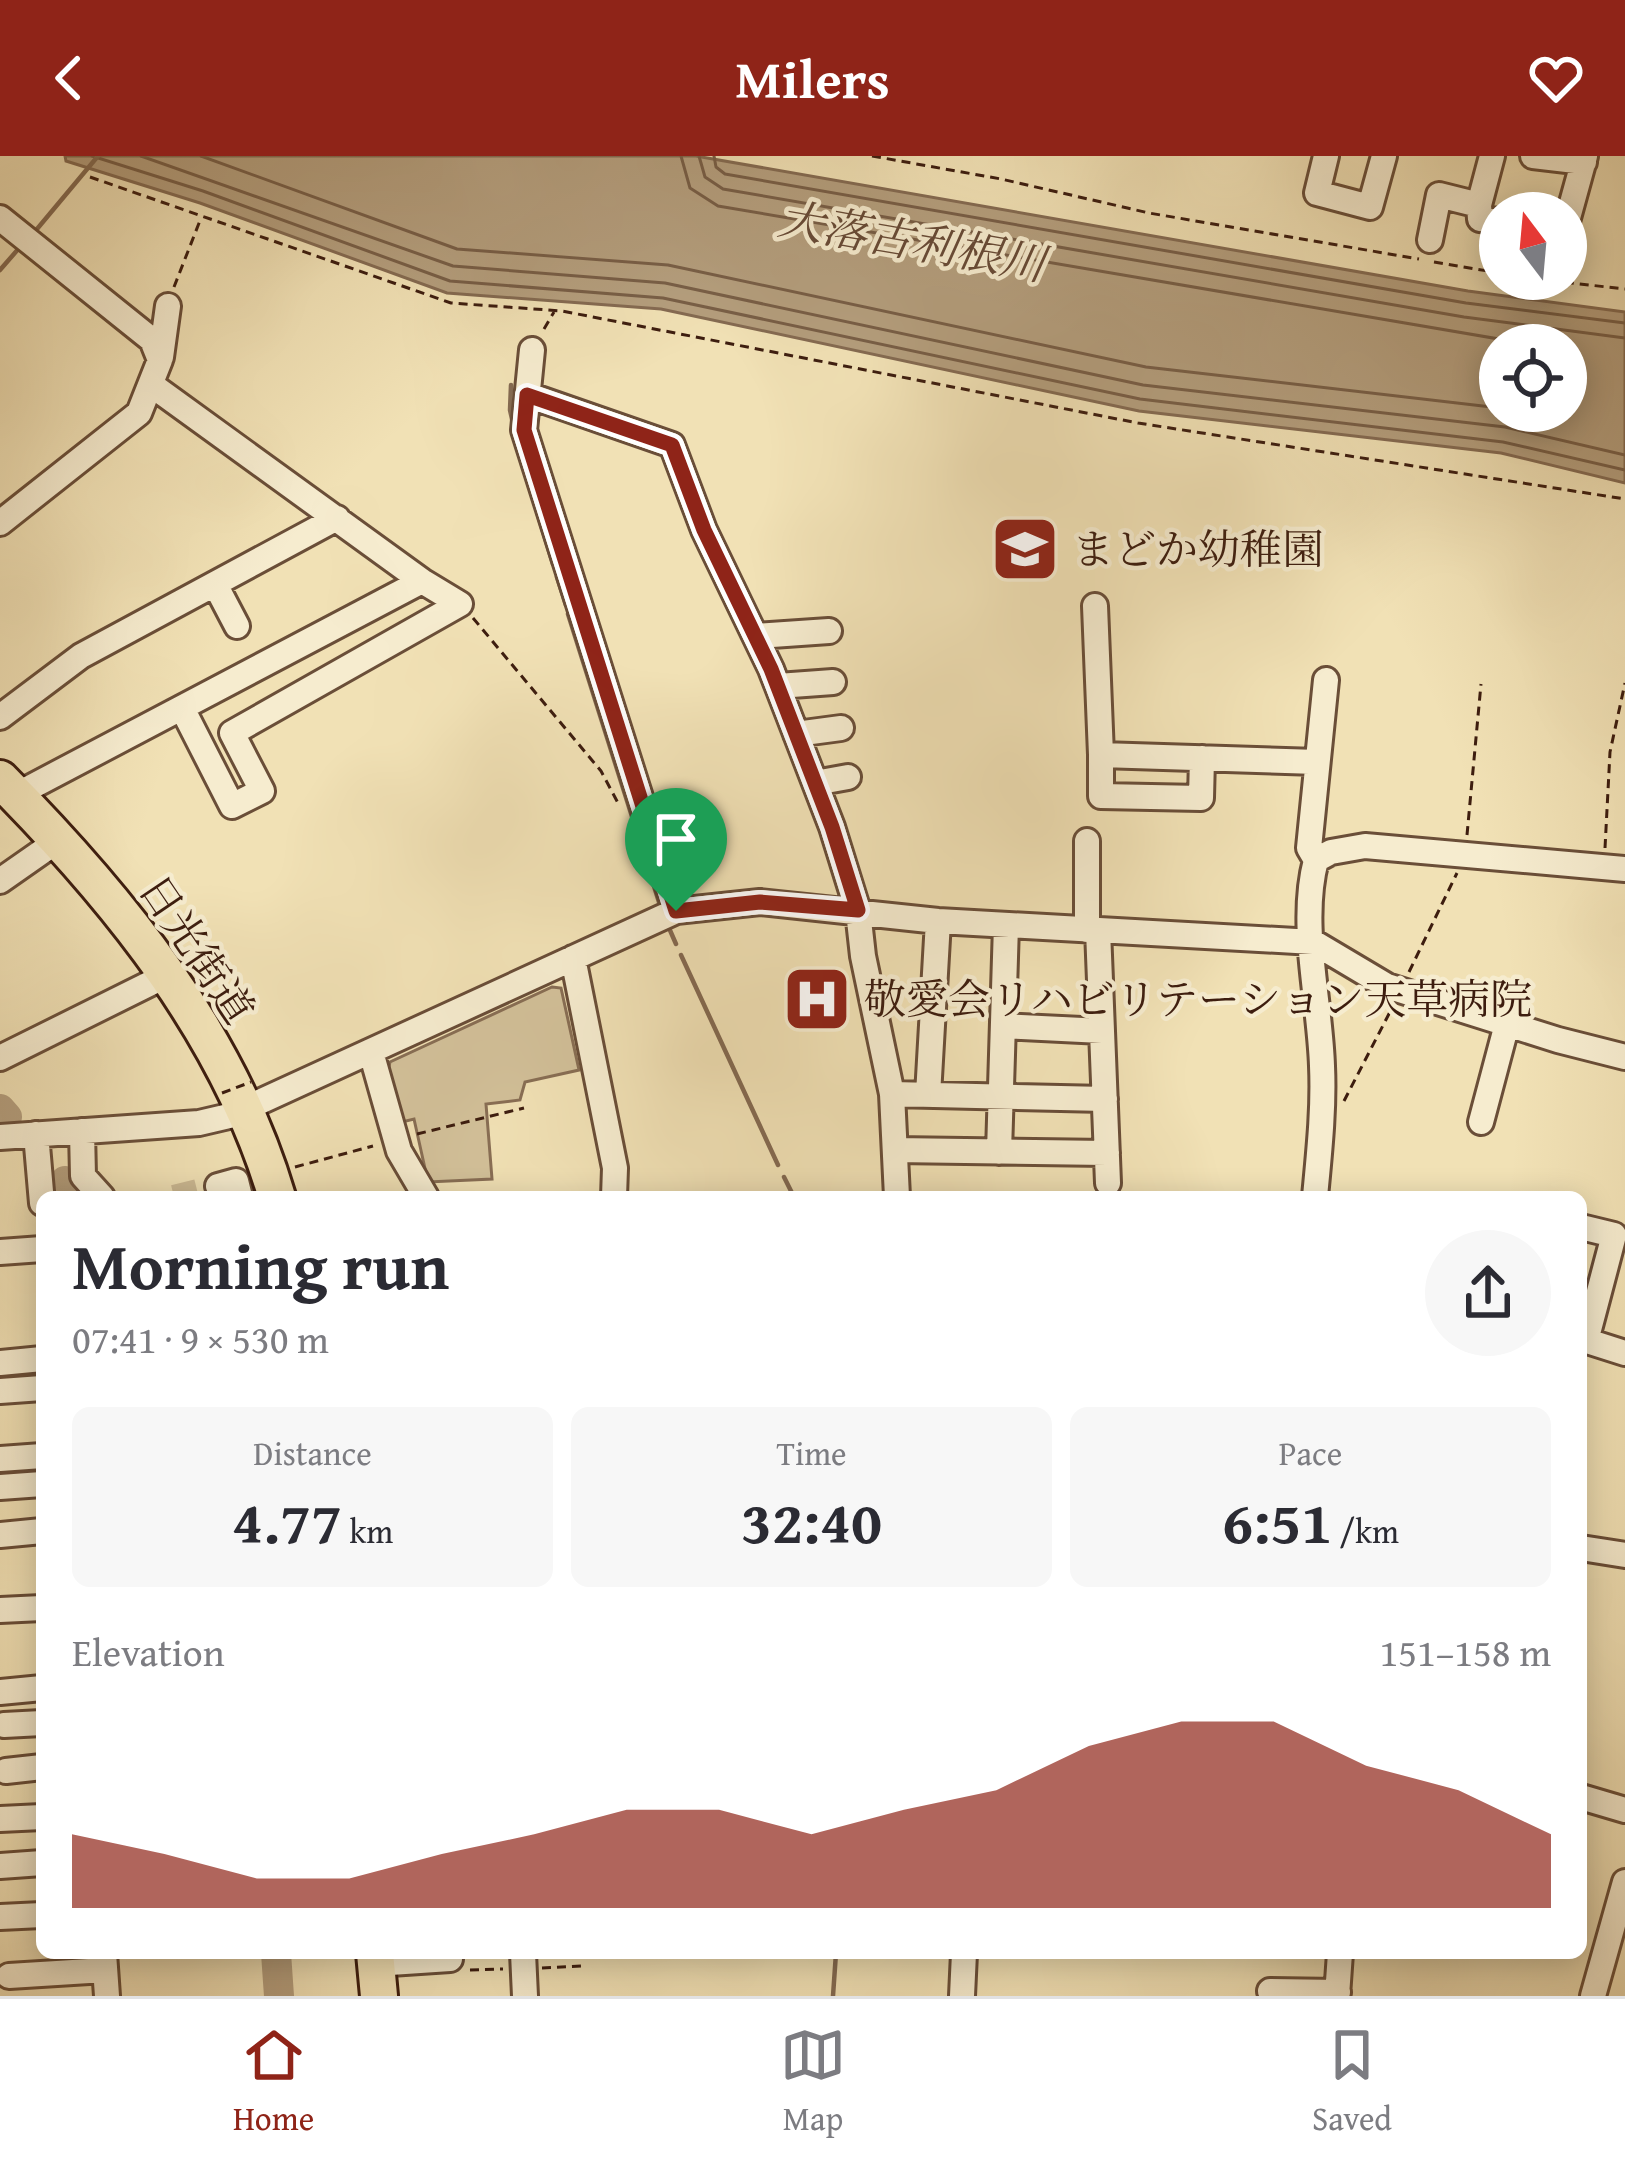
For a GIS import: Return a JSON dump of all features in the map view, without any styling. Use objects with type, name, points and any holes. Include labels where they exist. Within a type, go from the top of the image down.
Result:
[{"type":"highway","name":"日光街道","points":[[8,787],[127,917],[166,975],[240,1095],[275,1191]]},
{"type":"street","points":[[1326,156],[1317,193],[1370,207],[1384,156]]},
{"type":"street","points":[[1482,192],[1492,156]]},
{"type":"street","points":[[1533,156],[1585,159],[1576,192]]},
{"type":"street","points":[[1430,240],[1439,194],[1479,205]]},
{"type":"street","points":[[18,232],[152,340],[160,360]]},
{"type":"street","points":[[0,523],[139,413],[160,360],[169,306]]},
{"type":"street","points":[[532,350],[524,430],[666,915]]},
{"type":"street","points":[[152,386],[460,604],[202,748]]},
{"type":"street","points":[[527,395],[672,445],[704,530],[778,686],[858,910],[892,1094],[897,1191]]},
{"type":"street","points":[[0,717],[81,656],[337,518]]},
{"type":"street","points":[[8,787],[182,708],[422,581]]},
{"type":"street","points":[[215,584],[237,626]]},
{"type":"street","points":[[1095,606],[1101,796],[1201,798],[1202,758]]},
{"type":"street","points":[[757,636],[829,631]]},
{"type":"street","points":[[1315,1191],[1323,1067],[1313,942],[1316,860],[1309,848],[1326,680]]},
{"type":"street","points":[[778,686],[833,682]]},
{"type":"street","points":[[182,708],[232,806],[262,790],[232,733]]},
{"type":"street","points":[[796,734],[842,728]]},
{"type":"street","points":[[1101,755],[1317,762]]},
{"type":"street","points":[[815,783],[848,777]]},
{"type":"street","points":[[0,881],[60,839]]},
{"type":"street","points":[[1087,841],[1108,1183]]},
{"type":"street","points":[[1316,860],[1331,852],[1365,847],[1615,867]]},
{"type":"street","points":[[0,1137],[199,1123],[240,1095],[371,1052],[666,915],[760,902],[938,921],[1313,942],[1401,990],[1625,1057]]},
{"type":"street","points":[[928,1095],[938,921]]},
{"type":"street","points":[[1000,1152],[1006,925]]},
{"type":"street","points":[[573,958],[615,1168],[614,1191]]},
{"type":"street","points":[[0,1058],[166,975]]},
{"type":"street","points":[[1480,1122],[1507,1024]]},
{"type":"street","points":[[1003,1026],[1102,1030]]},
{"type":"street","points":[[371,1052],[399,1151],[422,1191]]},
{"type":"street","points":[[892,1094],[1105,1099]]},
{"type":"street","points":[[82,1130],[83,1176],[97,1191]]},
{"type":"street","points":[[36,1134],[41,1191]]},
{"type":"street","points":[[895,1150],[1107,1154]]},
{"type":"street","points":[[1587,1228],[1614,1235],[1587,1330]]},
{"type":"street","points":[[0,1252],[36,1250]]},
{"type":"street","points":[[1587,1341],[1625,1353]]},
{"type":"street","points":[[0,1363],[36,1360]]},
{"type":"street","points":[[0,1391],[36,1388]]},
{"type":"street","points":[[0,1459],[36,1456]]},
{"type":"street","points":[[0,1487],[36,1484]]},
{"type":"street","points":[[0,1535],[36,1532]]},
{"type":"street","points":[[1587,1549],[1625,1555]]},
{"type":"street","points":[[0,1610],[36,1608]]},
{"type":"street","points":[[0,1692],[36,1689]]},
{"type":"street","points":[[4,1725],[36,1723]]},
{"type":"street","points":[[6,1771],[36,1768]]},
{"type":"street","points":[[1587,1799],[1625,1810]]},
{"type":"street","points":[[0,1820],[36,1817]]},
{"type":"street","points":[[0,1867],[36,1864]]},
{"type":"street","points":[[1593,1996],[1625,1882]]},
{"type":"street","points":[[0,1917],[36,1915]]},
{"type":"street","points":[[962,1996],[964,1959]]},
{"type":"street","points":[[1270,1991],[1338,1994],[1340,1959]]},
{"type":"street","points":[[523,1961],[525,1996]]},
{"type":"street","points":[[381,1971],[454,1962]]},
{"type":"street","points":[[9,1976],[105,1973]]},
{"type":"path","points":[[872,156],[1001,178],[1149,213],[1479,269]]},
{"type":"path","points":[[90,177],[451,304],[555,310],[1138,423],[1625,499]]},
{"type":"path","points":[[169,306],[202,216]]},
{"type":"path","points":[[1587,285],[1625,290]]},
{"type":"path","points":[[532,350],[555,310]]},
{"type":"path","points":[[460,604],[601,771],[622,811]]},
{"type":"path","points":[[1615,867],[1610,752],[1625,683]]},
{"type":"path","points":[[1340,1111],[1466,855],[1481,684]]},
{"type":"path","points":[[454,1962],[583,1966]]},
{"type":"shaded area","points":[[552,987],[561,988],[579,1070],[525,1082],[520,1100],[486,1104],[492,1179],[428,1182],[414,1119],[402,1122],[388,1071],[390,1062]]},
{"type":"water","name":"大落古利根川","points":[[65,156],[696,156],[1479,292],[1479,300],[1535,300],[1625,312],[1625,483],[1501,453],[1139,411],[661,309],[447,293],[200,203],[66,161]]},
{"type":"waterway","points":[[32,235],[98,156]]},
{"type":"waterway","points":[[0,270],[20,247]]},
{"type":"waterway","points":[[511,385],[514,428]]},
{"type":"waterway","points":[[538,515],[553,564]]},
{"type":"waterway","points":[[557,577],[566,605]]},
{"type":"waterway","points":[[568,614],[659,902]]},
{"type":"waterway","points":[[669,928],[676,944]]},
{"type":"waterway","points":[[681,955],[778,1165]]},
{"type":"waterway","points":[[0,1109],[7,1117]]},
{"type":"waterway","points":[[784,1177],[791,1191]]},
{"type":"waterway","points":[[65,1181],[74,1191]]},
{"type":"waterway","points":[[276,1959],[279,1996]]},
{"type":"waterway","points":[[833,1996],[836,1959]]},
{"type":"tunnel","points":[[198,1191],[218,1186]]},
{"type":"place","name":"まどか幼稚園","points":[[1025,549]]},
{"type":"place","name":"敬愛会リハビリテーション天草病院","points":[[817,999]]},
{"type":"route","points":[[527,395],[672,445],[704,530],[771,669],[832,827],[858,910],[760,902],[676,911],[524,430],[527,395]]}]
